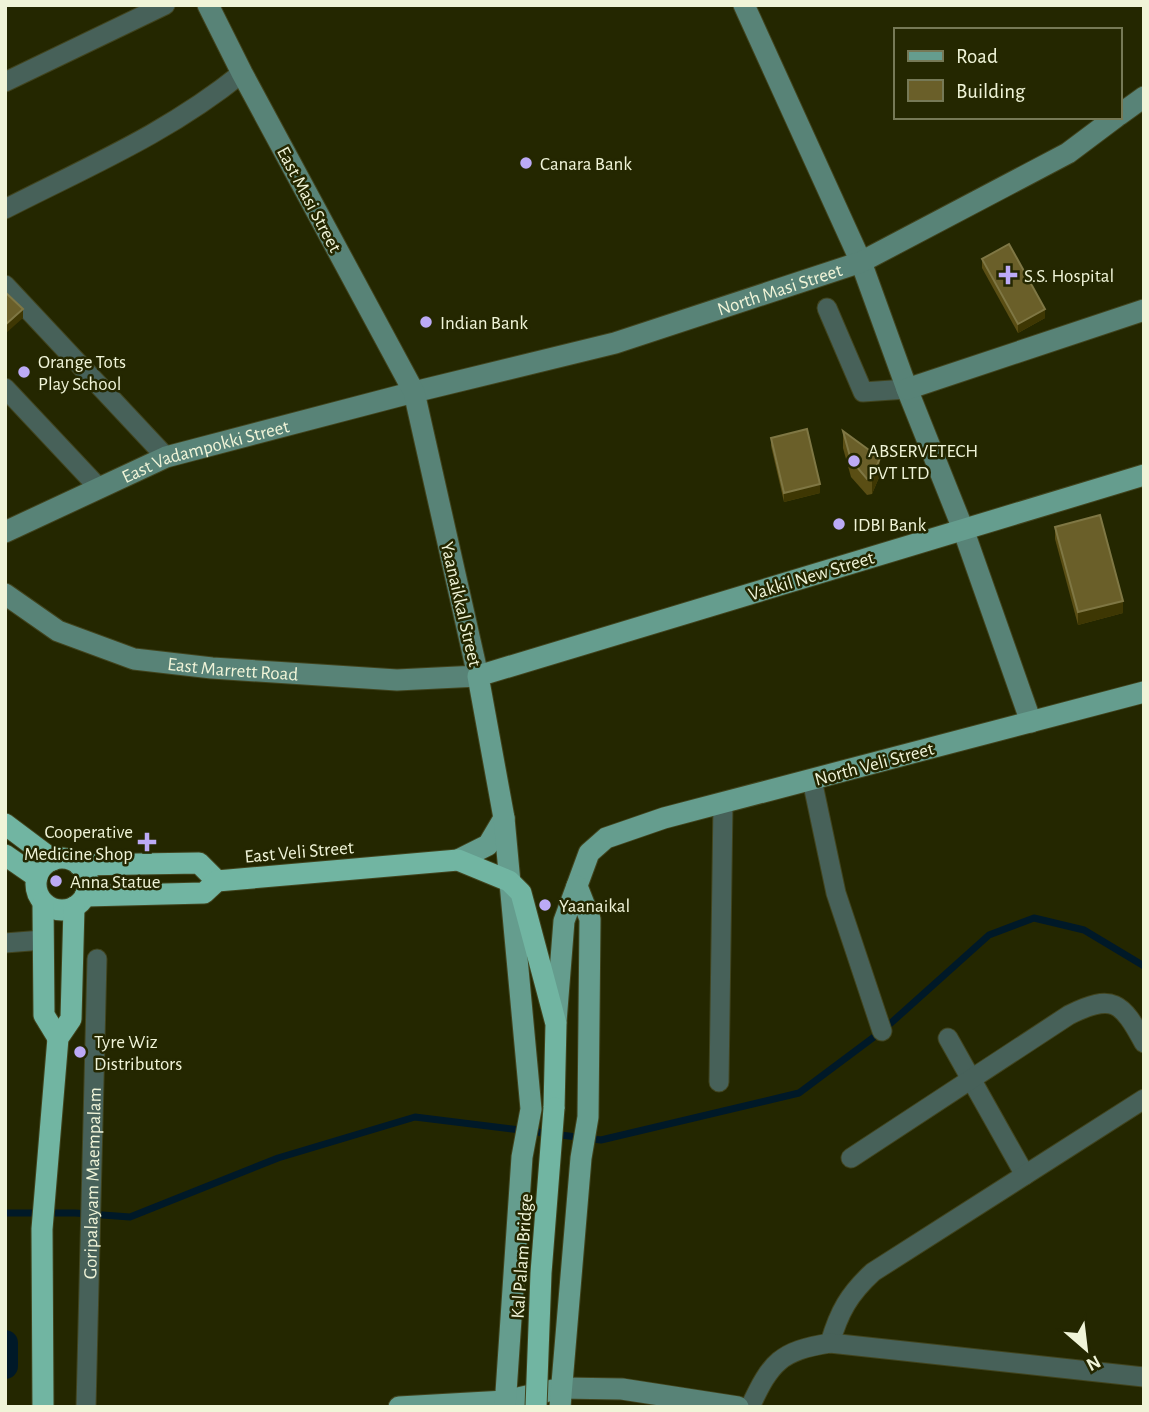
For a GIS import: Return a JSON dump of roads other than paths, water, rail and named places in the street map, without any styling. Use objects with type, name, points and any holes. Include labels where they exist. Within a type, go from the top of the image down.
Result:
[{"type":"highway","points":[[5,824],[53,860]]},
{"type":"highway","points":[[5,855],[37,877]]},
{"type":"highway","points":[[58,1038],[44,1016],[43,903],[36,890],[37,877],[45,864],[53,860],[67,859],[79,865],[200,863],[217,881]]},
{"type":"highway","name":"East Veli Street","points":[[79,902],[204,893],[217,881],[458,860]]},
{"type":"highway","points":[[458,860],[509,881]]},
{"type":"highway","points":[[43,1407],[44,1196],[58,1038],[71,1019],[79,902],[88,880],[79,865]]},
{"type":"highway","name":"Kal Palam Bridge","points":[[509,881],[521,893],[556,1024],[554,1108],[541,1273],[536,1407]]},
{"type":"highway","points":[[43,903],[58,910],[79,902]]},
{"type":"main road","name":"East Masi Street","points":[[208,5],[414,392]]},
{"type":"main road","points":[[744,5],[860,262],[963,529],[1031,722]]},
{"type":"main road","name":"North Masi Street","points":[[1121,114],[1144,96]]},
{"type":"main road","name":"North Masi Street","points":[[414,392],[615,343],[860,262],[1068,153],[1114,119]]},
{"type":"main road","points":[[907,389],[1144,310]]},
{"type":"main road","name":"East Vadampokki Street","points":[[5,532],[166,457],[414,392]]},
{"type":"main road","name":"Yaanaikkal Street","points":[[414,392],[478,676],[504,818],[531,1109],[522,1157],[505,1404]]},
{"type":"main road","name":"Vakkil New Street","points":[[478,676],[1144,475]]},
{"type":"main road","name":"East Marrett Road","points":[[5,594],[58,631],[134,659],[212,668],[397,680],[478,676]]},
{"type":"main road","name":"North Veli Street","points":[[577,886],[589,853],[606,838],[664,818],[1144,692]]},
{"type":"main road","name":"East Veli Street","points":[[458,860],[488,845],[504,818]]},
{"type":"main road","points":[[556,1024],[564,920],[577,886]]},
{"type":"main road","points":[[560,1397],[581,1158],[588,1116],[590,919],[577,886]]},
{"type":"main road","points":[[399,1407],[505,1404],[622,1389],[738,1407]]},
{"type":"street","points":[[5,82],[165,5]]},
{"type":"street","points":[[5,209],[162,130],[208,101],[242,73]]},
{"type":"street","points":[[5,285],[166,457]]},
{"type":"street","points":[[828,308],[863,392],[907,389]]},
{"type":"street","points":[[5,388],[98,487]]},
{"type":"street","points":[[812,780],[836,893],[882,1031]]},
{"type":"street","points":[[719,1082],[723,803]]},
{"type":"street","points":[[5,943],[43,940]]},
{"type":"street","name":"Goripalayam Maempalam","points":[[86,1407],[97,959]]},
{"type":"street","points":[[851,1158],[1069,1015],[1087,1006],[1116,1004],[1131,1019],[1144,1043]]},
{"type":"street","points":[[948,1038],[1025,1175]]},
{"type":"street","points":[[831,1343],[838,1318],[854,1289],[873,1272],[1144,1099]]},
{"type":"street","points":[[750,1407],[764,1376],[778,1361],[789,1353],[831,1343],[1144,1377]]},
{"type":"waterway","points":[[5,1213],[75,1213],[130,1217],[278,1158],[415,1117],[601,1140],[799,1093],[882,1031],[989,935],[1034,918],[1084,930],[1144,966]]},
{"type":"waterway","points":[[5,1343],[5,1366]]},
{"type":"place","name":"Canara Bank","points":[[526,163]]},
{"type":"place","name":"S.S. Hospital","points":[[1008,275]]},
{"type":"place","name":"Indian Bank","points":[[426,322]]},
{"type":"place","name":"Orange Tots Play School","points":[[24,372]]},
{"type":"place","name":"ABSERVETECH PVT LTD","points":[[854,461]]},
{"type":"place","name":"IDBI Bank","points":[[839,524]]},
{"type":"place","name":"Cooperative Medicine Shop","points":[[147,842]]},
{"type":"place","name":"Anna Statue","points":[[56,881]]},
{"type":"place","name":"Yaanaikal","points":[[545,905]]},
{"type":"place","name":"Tyre Wiz Distributors","points":[[80,1052]]}]
